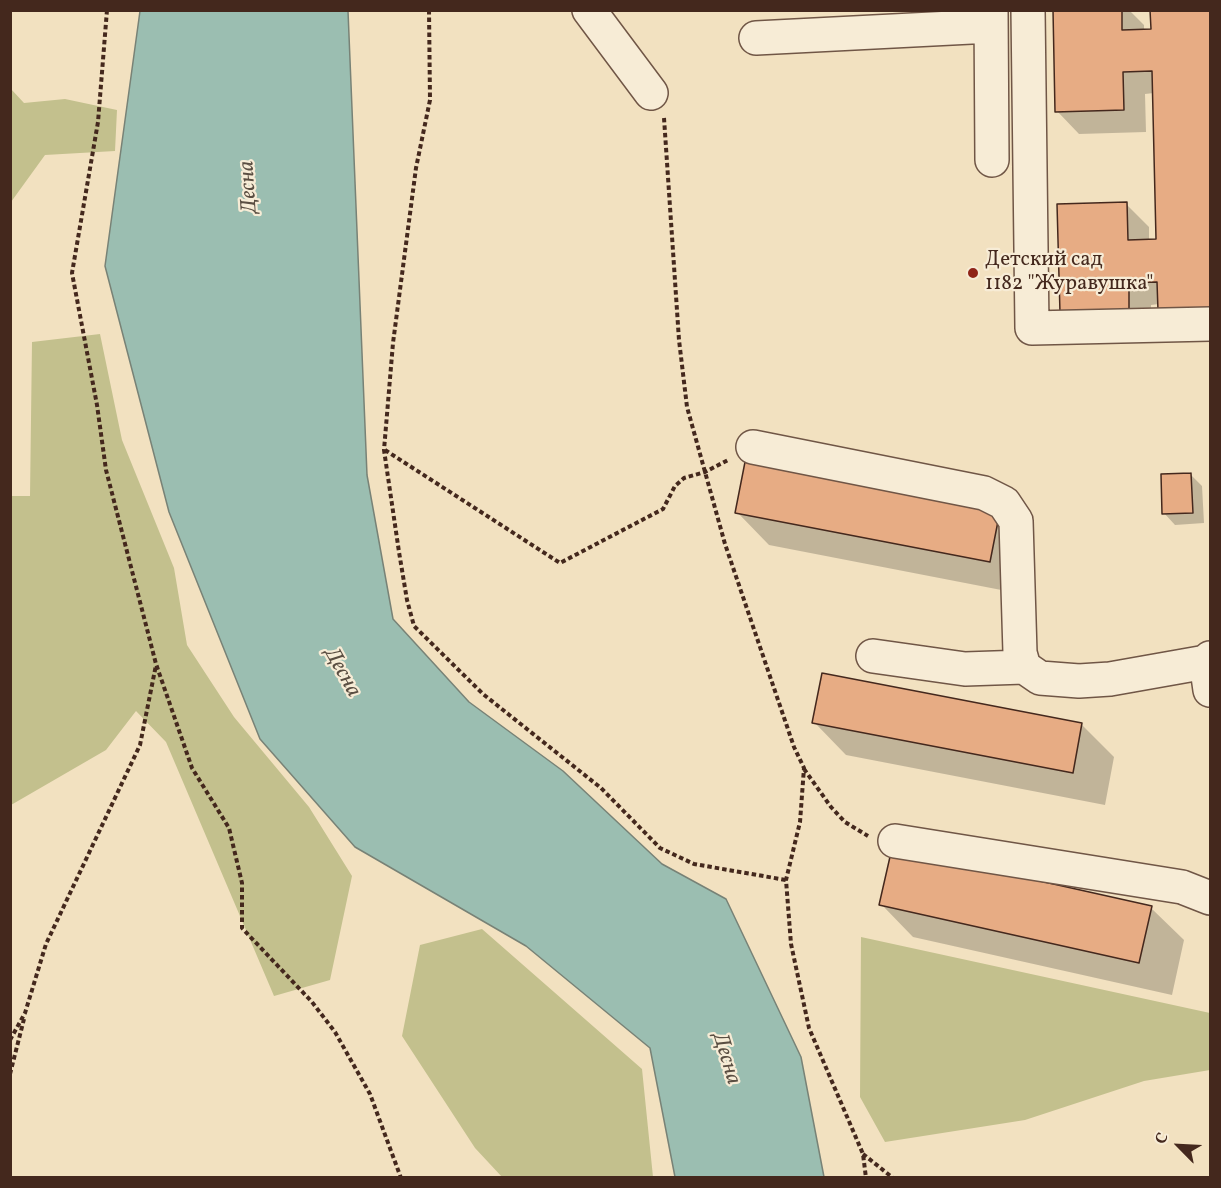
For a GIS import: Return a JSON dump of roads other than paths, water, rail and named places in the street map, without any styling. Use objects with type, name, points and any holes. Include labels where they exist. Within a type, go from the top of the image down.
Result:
[{"type":"lane","points":[[589,10],[651,93]]},
{"type":"lane","points":[[1028,10],[1032,328],[1210,324]]},
{"type":"lane","points":[[756,38],[991,18],[992,160]]},
{"type":"lane","points":[[753,447],[984,493],[1004,503],[1016,521],[1020,653],[1024,667]]},
{"type":"lane","points":[[873,656],[965,669],[1024,667],[1040,678],[1079,681],[1209,670]]},
{"type":"lane","points":[[895,841],[1182,887],[1210,898]]},
{"type":"water","name":"Десна","points":[[140,11],[348,11],[367,475],[393,619],[469,702],[563,771],[662,864],[726,899],[801,1057],[824,1177],[675,1177],[650,1048],[526,946],[355,847],[260,739],[169,512],[105,266]]},
{"type":"place","name":"Детский сад 1182 \"Журавушка\"","points":[[973,273]]}]
